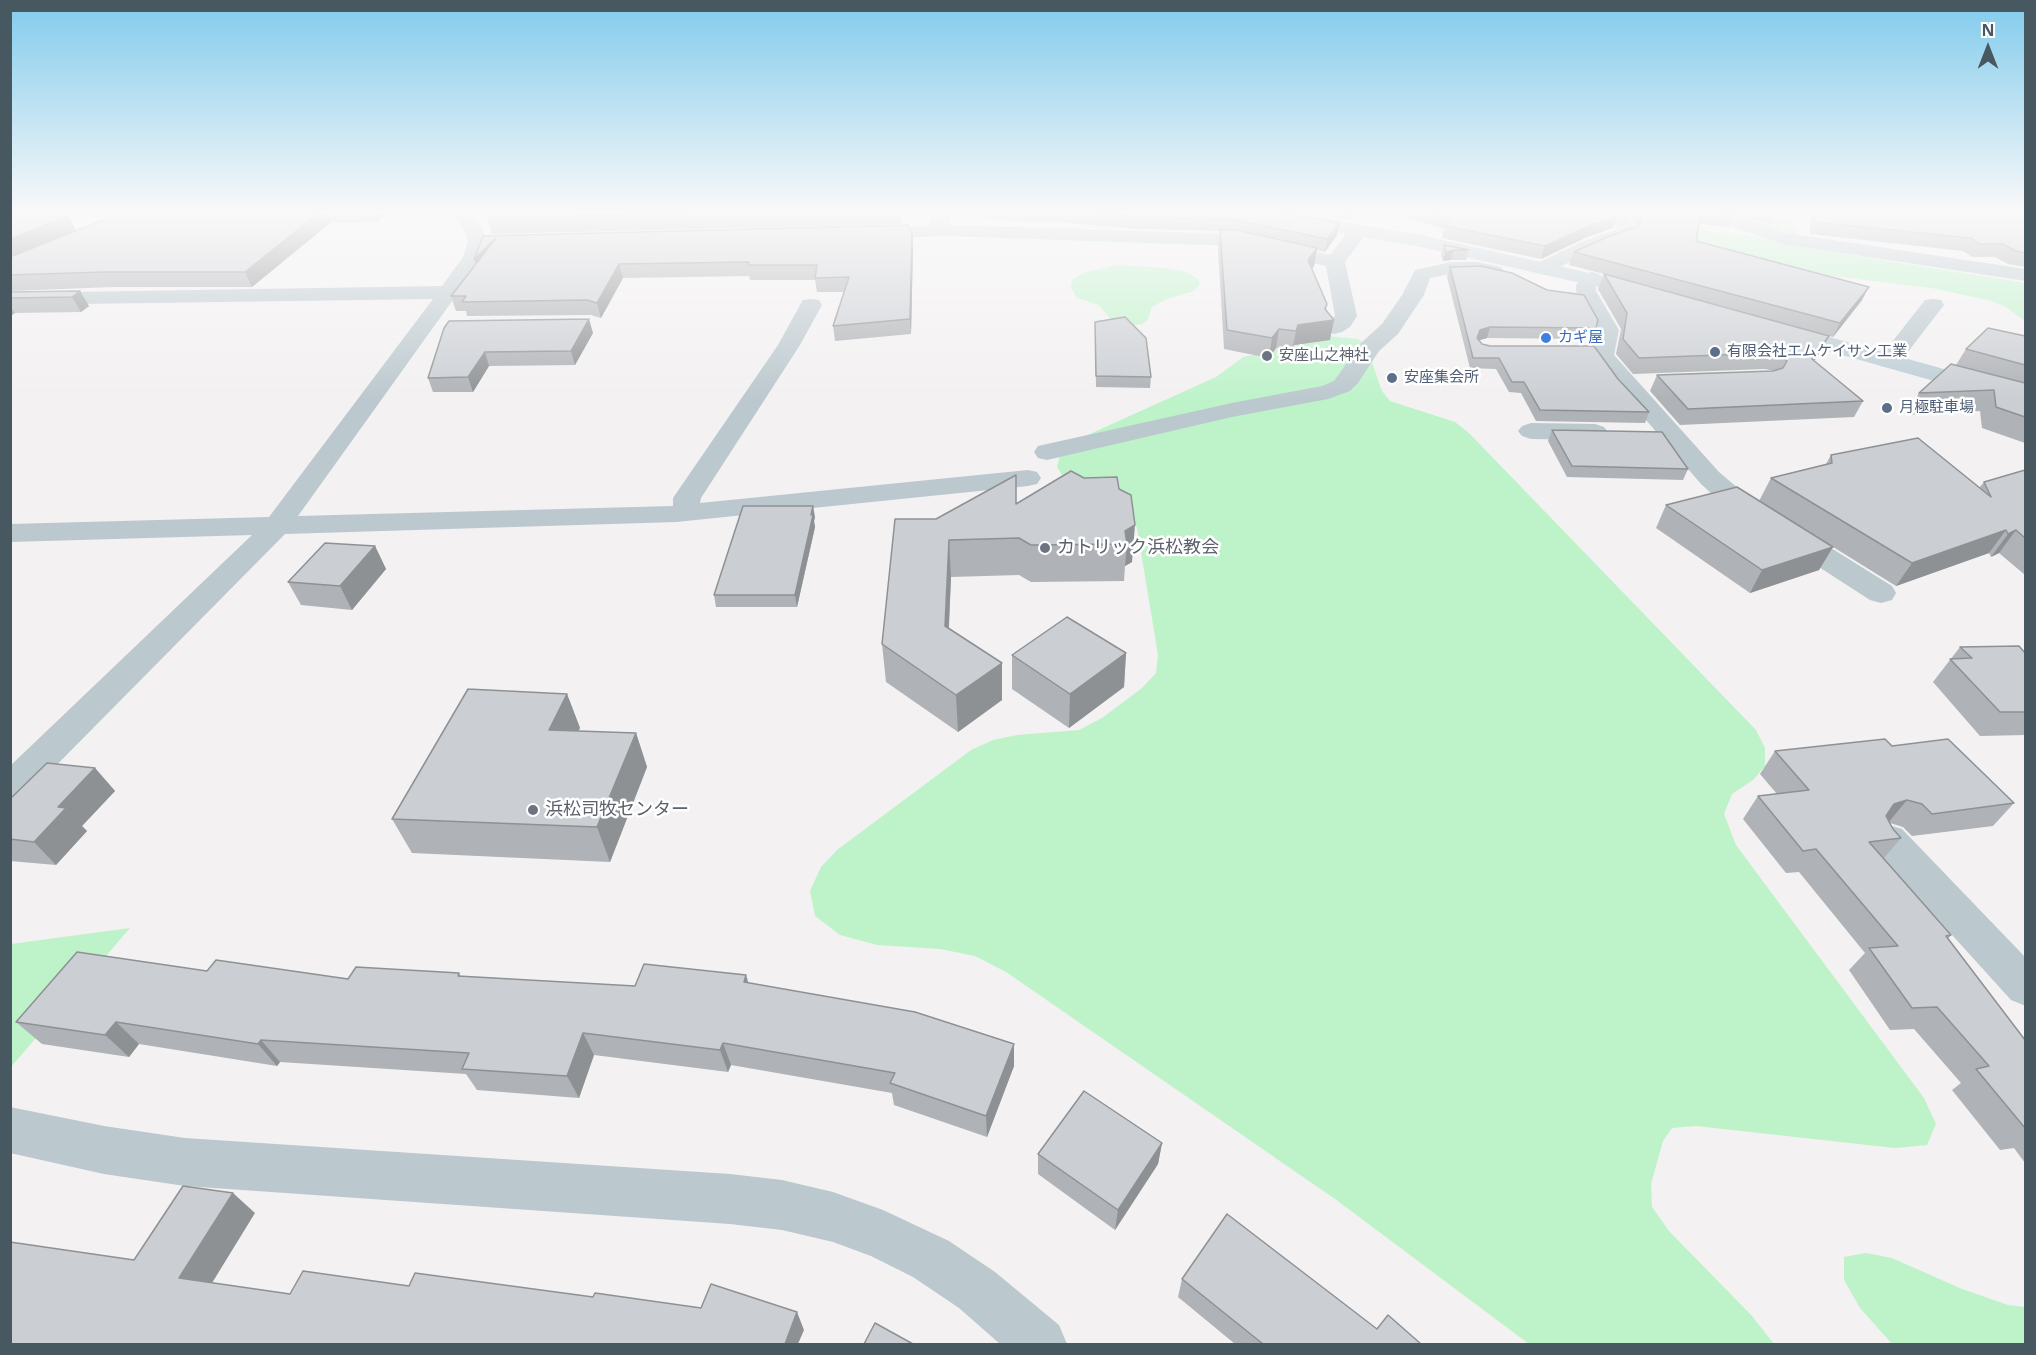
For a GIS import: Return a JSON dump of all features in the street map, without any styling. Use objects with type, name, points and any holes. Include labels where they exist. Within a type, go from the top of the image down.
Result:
[{"type":"main road","points":[[1561,274],[1591,287],[1665,297]]},
{"type":"main road","points":[[1760,324],[2025,400]]},
{"type":"street","points":[[10,789],[278,525],[436,326],[449,292],[462,274]]},
{"type":"street","points":[[1334,327],[1346,316],[1337,274]]},
{"type":"street","points":[[1047,452],[1335,389],[1350,378],[1370,347],[1390,329],[1413,295],[1422,274]]},
{"type":"street","points":[[1508,274],[1517,276],[1534,287]]},
{"type":"street","points":[[1563,296],[1591,287],[1608,330],[1590,349],[1602,356],[1710,478],[1736,501],[1881,593]]},
{"type":"street","points":[[10,299],[449,292]]},
{"type":"street","points":[[686,513],[687,498],[789,345],[811,305]]},
{"type":"street","points":[[1888,361],[1933,305]]},
{"type":"street","points":[[1624,383],[1660,382]]},
{"type":"street","points":[[1531,431],[1669,433]]},
{"type":"street","points":[[10,533],[686,513],[1028,478]]},
{"type":"street","points":[[1889,840],[2025,987]]},
{"type":"street","points":[[10,1130],[104,1150],[185,1162],[730,1199],[782,1205],[833,1217],[883,1235],[931,1259],[977,1290],[1040,1344]]},
{"type":"green space","points":[[1081,274],[1191,274],[1198,279],[1200,285],[1191,292],[1167,299],[1152,307],[1148,319],[1143,324],[1128,326],[1114,323],[1099,305],[1077,298],[1071,288],[1072,280]]},
{"type":"green space","points":[[1819,274],[1971,274],[2025,283],[2025,321],[2006,307],[1991,301],[1937,289]]},
{"type":"green space","points":[[1329,336],[1358,339],[1366,345],[1382,391],[1390,401],[1455,422],[1469,433],[1756,730],[1765,748],[1765,766],[1753,780],[1732,794],[1724,814],[1736,845],[1924,1098],[1936,1124],[1927,1145],[1895,1148],[1696,1126],[1672,1128],[1663,1141],[1651,1184],[1652,1207],[1669,1231],[1752,1316],[1774,1344],[1529,1344],[1335,1199],[1006,972],[975,956],[940,949],[877,945],[840,935],[815,916],[810,891],[821,867],[837,850],[971,750],[993,740],[1017,735],[1079,730],[1102,718],[1142,688],[1156,673],[1158,655],[1137,528],[1133,518],[1065,480],[1057,467],[1060,455],[1081,438],[1216,377],[1243,357]]},
{"type":"green space","points":[[130,928],[11,1067],[11,944]]},
{"type":"green space","points":[[1866,1253],[1892,1258],[1962,1289],[2008,1305],[2025,1307],[2025,1344],[1892,1344],[1860,1308],[1844,1280],[1844,1257]]},
{"type":"building","points":[[468,274],[613,274],[597,303],[587,300],[462,302],[466,296],[451,296]]},
{"type":"building","points":[[816,274],[911,274],[910,319],[833,326],[849,277],[815,278]]},
{"type":"building","points":[[1223,274],[1314,274],[1327,304],[1325,309],[1334,320],[1298,325],[1296,331],[1279,329],[1272,338],[1227,330]]},
{"type":"building","points":[[1452,274],[1515,274],[1547,290],[1584,295],[1598,320],[1596,328],[1490,327],[1480,330],[1477,338],[1482,344],[1490,346],[1594,346],[1618,379],[1649,412],[1540,410],[1524,382],[1512,382],[1499,358],[1473,358]]},
{"type":"building","points":[[1604,274],[1829,336],[1812,359],[1863,401],[1688,409],[1657,375],[1773,371],[1783,368],[1787,361],[1781,355],[1773,353],[1639,358],[1623,339],[1627,313]]},
{"type":"building","points":[[1657,274],[1821,274],[1869,287],[1840,323]]},
{"type":"building","points":[[80,291],[72,297],[10,298],[10,292]]},
{"type":"building","points":[[1125,317],[1146,338],[1151,377],[1096,376],[1095,322]]},
{"type":"building","points":[[589,319],[571,351],[485,352],[468,377],[428,378],[444,328],[449,321]]},
{"type":"building","points":[[1988,328],[2025,336],[2025,365],[1966,349]]},
{"type":"building","points":[[1951,364],[2025,383],[2025,417],[1996,407],[1994,390],[1919,393]]},
{"type":"building","points":[[1552,430],[1662,432],[1688,469],[1572,466]]},
{"type":"building","points":[[1918,438],[1991,497],[1984,482],[2025,470],[2025,538],[2016,530],[2008,534],[2006,530],[1912,563],[1771,478],[1832,463],[1831,455]]},
{"type":"building","points":[[1071,471],[1084,478],[1117,477],[1119,489],[1131,495],[1135,525],[1125,531],[1127,544],[1031,545],[1019,538],[949,540],[945,626],[1002,663],[956,695],[882,644],[895,519],[936,519],[1016,475],[1016,504]]},
{"type":"building","points":[[1737,487],[1833,547],[1762,570],[1666,505]]},
{"type":"building","points":[[743,506],[813,506],[795,595],[714,595]]},
{"type":"building","points":[[325,543],[375,546],[340,586],[288,582]]},
{"type":"building","points":[[1067,617],[1126,653],[1070,694],[1012,655]]},
{"type":"building","points":[[2019,646],[2025,653],[2025,712],[2000,712],[1950,659],[1972,658],[1960,647]]},
{"type":"building","name":"浜松司牧センター","points":[[468,689],[567,694],[549,730],[636,733],[597,827],[392,819]]},
{"type":"building","points":[[1885,739],[1892,746],[1948,739],[2014,803],[1932,814],[1922,804],[1907,800],[1894,804],[1886,816],[1901,838],[1869,842],[1951,935],[1946,936],[2025,1040],[2025,1128],[1976,1069],[1989,1066],[1937,1007],[1912,1008],[1869,948],[1898,946],[1816,849],[1803,851],[1758,796],[1809,790],[1775,751]]},
{"type":"building","points":[[47,763],[95,768],[58,807],[66,808],[34,842],[10,839],[10,799]]},
{"type":"building","points":[[77,952],[207,971],[216,960],[348,979],[356,967],[459,973],[458,976],[635,986],[644,964],[746,975],[744,982],[915,1012],[1014,1044],[986,1116],[890,1083],[895,1073],[723,1043],[720,1050],[583,1033],[567,1076],[462,1069],[469,1053],[261,1040],[258,1044],[116,1022],[105,1035],[16,1022]]},
{"type":"building","points":[[1084,1091],[1162,1143],[1118,1210],[1038,1154]]},
{"type":"building","points":[[183,1186],[233,1193],[179,1278],[290,1294],[303,1271],[409,1286],[415,1273],[593,1297],[595,1293],[701,1308],[711,1284],[797,1312],[785,1344],[10,1344],[10,1242],[134,1260]]},
{"type":"building","points":[[1227,1214],[1377,1329],[1388,1315],[1421,1344],[1263,1344],[1182,1279]]},
{"type":"building","points":[[875,1323],[913,1344],[864,1344]]},
{"type":"place","name":"カギ屋","points":[[1546,338]]},
{"type":"place","name":"有限会社エムケイサン工業","points":[[1715,352]]},
{"type":"place","name":"安座山之神社","points":[[1267,356]]},
{"type":"place","name":"安座集会所","points":[[1392,378]]},
{"type":"place","name":"月極駐車場","points":[[1887,408]]},
{"type":"place","name":"カトリック浜松教会","points":[[1045,548]]},
{"type":"place","name":"浜松司牧センター","points":[[533,810]]}]
